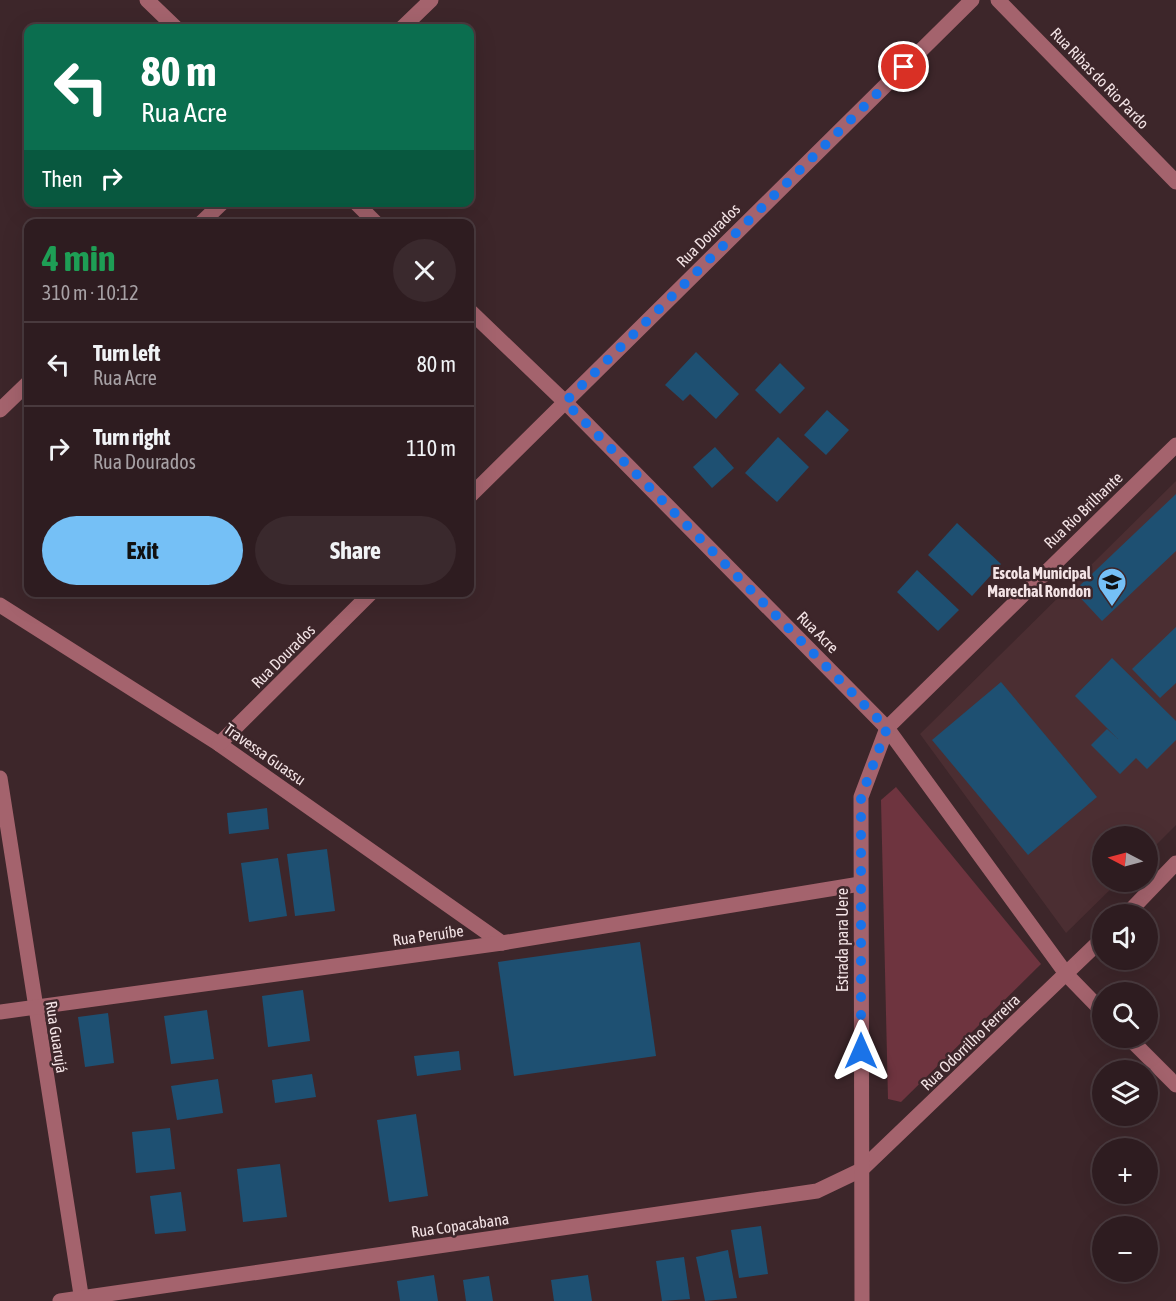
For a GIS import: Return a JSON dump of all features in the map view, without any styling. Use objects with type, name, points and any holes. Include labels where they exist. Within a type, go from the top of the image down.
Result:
[{"type":"street","points":[[147,0],[172,24]]},
{"type":"street","points":[[406,24],[431,0]]},
{"type":"street","name":"Rua Dourados","points":[[474,492],[972,0]]},
{"type":"street","name":"Rua Ribas do Rio Pardo","points":[[998,0],[1176,182]]},
{"type":"street","points":[[205,219],[218,207]]},
{"type":"street","points":[[360,207],[372,219]]},
{"type":"street","name":"Rua Acre","points":[[474,315],[565,402],[887,728],[1067,975],[1092,1001]]},
{"type":"street","points":[[0,410],[24,387]]},
{"type":"street","name":"Rua Rio Brilhante","points":[[887,728],[1176,445]]},
{"type":"street","name":"Rua Dourados","points":[[219,744],[367,597]]},
{"type":"street","name":"Travessa Guassu","points":[[0,605],[219,744],[502,943]]},
{"type":"street","name":"Estrada para Uere","points":[[862,1301],[861,797],[887,728]]},
{"type":"street","name":"Rua Guarujá","points":[[0,778],[34,1008],[82,1299]]},
{"type":"street","points":[[1137,904],[1176,864]]},
{"type":"street","name":"Rua Peruíbe","points":[[0,1012],[502,943],[860,884]]},
{"type":"street","name":"Rua Odorrilho Ferreira","points":[[861,1170],[1092,949]]},
{"type":"street","points":[[1140,1048],[1176,1085]]},
{"type":"street","name":"Rua Copacabana","points":[[60,1301],[817,1191],[861,1170]]},
{"type":"shaded area","name":"Escola Municipal Marechal Rondon","points":[[1176,481],[1176,825],[1158,843],[1158,826],[1092,826],[1092,892],[1108,892],[1096,904],[1092,904],[1092,908],[1066,933],[920,734]]},
{"type":"shaded area","points":[[896,787],[1041,964],[901,1102],[888,1099],[881,800]]},
{"type":"building","points":[[696,352],[739,394],[716,419],[690,394],[683,401],[665,385]]},
{"type":"building","points":[[780,363],[805,388],[780,414],[755,390]]},
{"type":"building","points":[[827,410],[849,430],[826,455],[804,435]]},
{"type":"building","points":[[778,437],[809,467],[777,502],[745,473]]},
{"type":"building","points":[[715,447],[734,468],[712,488],[693,467]]},
{"type":"building","points":[[1176,494],[1176,551],[1102,621],[1074,591]]},
{"type":"building","points":[[957,523],[1001,564],[972,596],[928,555]]},
{"type":"building","points":[[917,570],[959,610],[938,631],[897,592]]},
{"type":"building","points":[[1176,627],[1176,683],[1160,698],[1132,669]]},
{"type":"building","points":[[1112,658],[1176,721],[1176,740],[1147,769],[1136,758],[1120,774],[1091,745],[1107,729],[1118,739],[1075,696]]},
{"type":"building","points":[[1001,682],[1097,797],[1028,855],[932,740]]},
{"type":"building","points":[[267,808],[269,829],[229,834],[227,813]]},
{"type":"building","points":[[327,849],[335,911],[295,916],[287,854]]},
{"type":"building","points":[[278,858],[287,916],[249,922],[241,863]]},
{"type":"building","points":[[640,942],[656,1056],[514,1076],[498,962]]},
{"type":"building","points":[[303,990],[310,1041],[268,1047],[262,996]]},
{"type":"building","points":[[207,1010],[214,1059],[171,1064],[164,1016]]},
{"type":"building","points":[[108,1013],[114,1063],[85,1067],[78,1017]]},
{"type":"building","points":[[459,1051],[461,1070],[417,1076],[414,1056]]},
{"type":"building","points":[[312,1074],[316,1097],[275,1103],[272,1080]]},
{"type":"building","points":[[218,1079],[223,1113],[177,1120],[171,1086]]},
{"type":"building","points":[[416,1114],[428,1196],[389,1202],[377,1120]]},
{"type":"building","points":[[170,1128],[175,1169],[136,1173],[132,1132]]},
{"type":"building","points":[[280,1164],[287,1217],[243,1222],[237,1169]]},
{"type":"building","points":[[181,1192],[186,1231],[155,1234],[150,1196]]},
{"type":"building","points":[[761,1226],[768,1274],[739,1278],[731,1230]]},
{"type":"building","points":[[728,1250],[737,1298],[705,1301],[696,1257]]},
{"type":"building","points":[[684,1257],[690,1299],[662,1301],[656,1261]]},
{"type":"building","points":[[434,1275],[438,1301],[400,1301],[397,1281]]},
{"type":"building","points":[[588,1275],[592,1301],[554,1301],[551,1280]]},
{"type":"building","points":[[489,1276],[493,1301],[466,1301],[463,1280]]},
{"type":"place","name":"Escola Municipal Marechal Rondon","points":[[1112,608]]},
{"type":"route","points":[[861,1051],[861,797],[887,728],[565,402],[904,67]]}]
